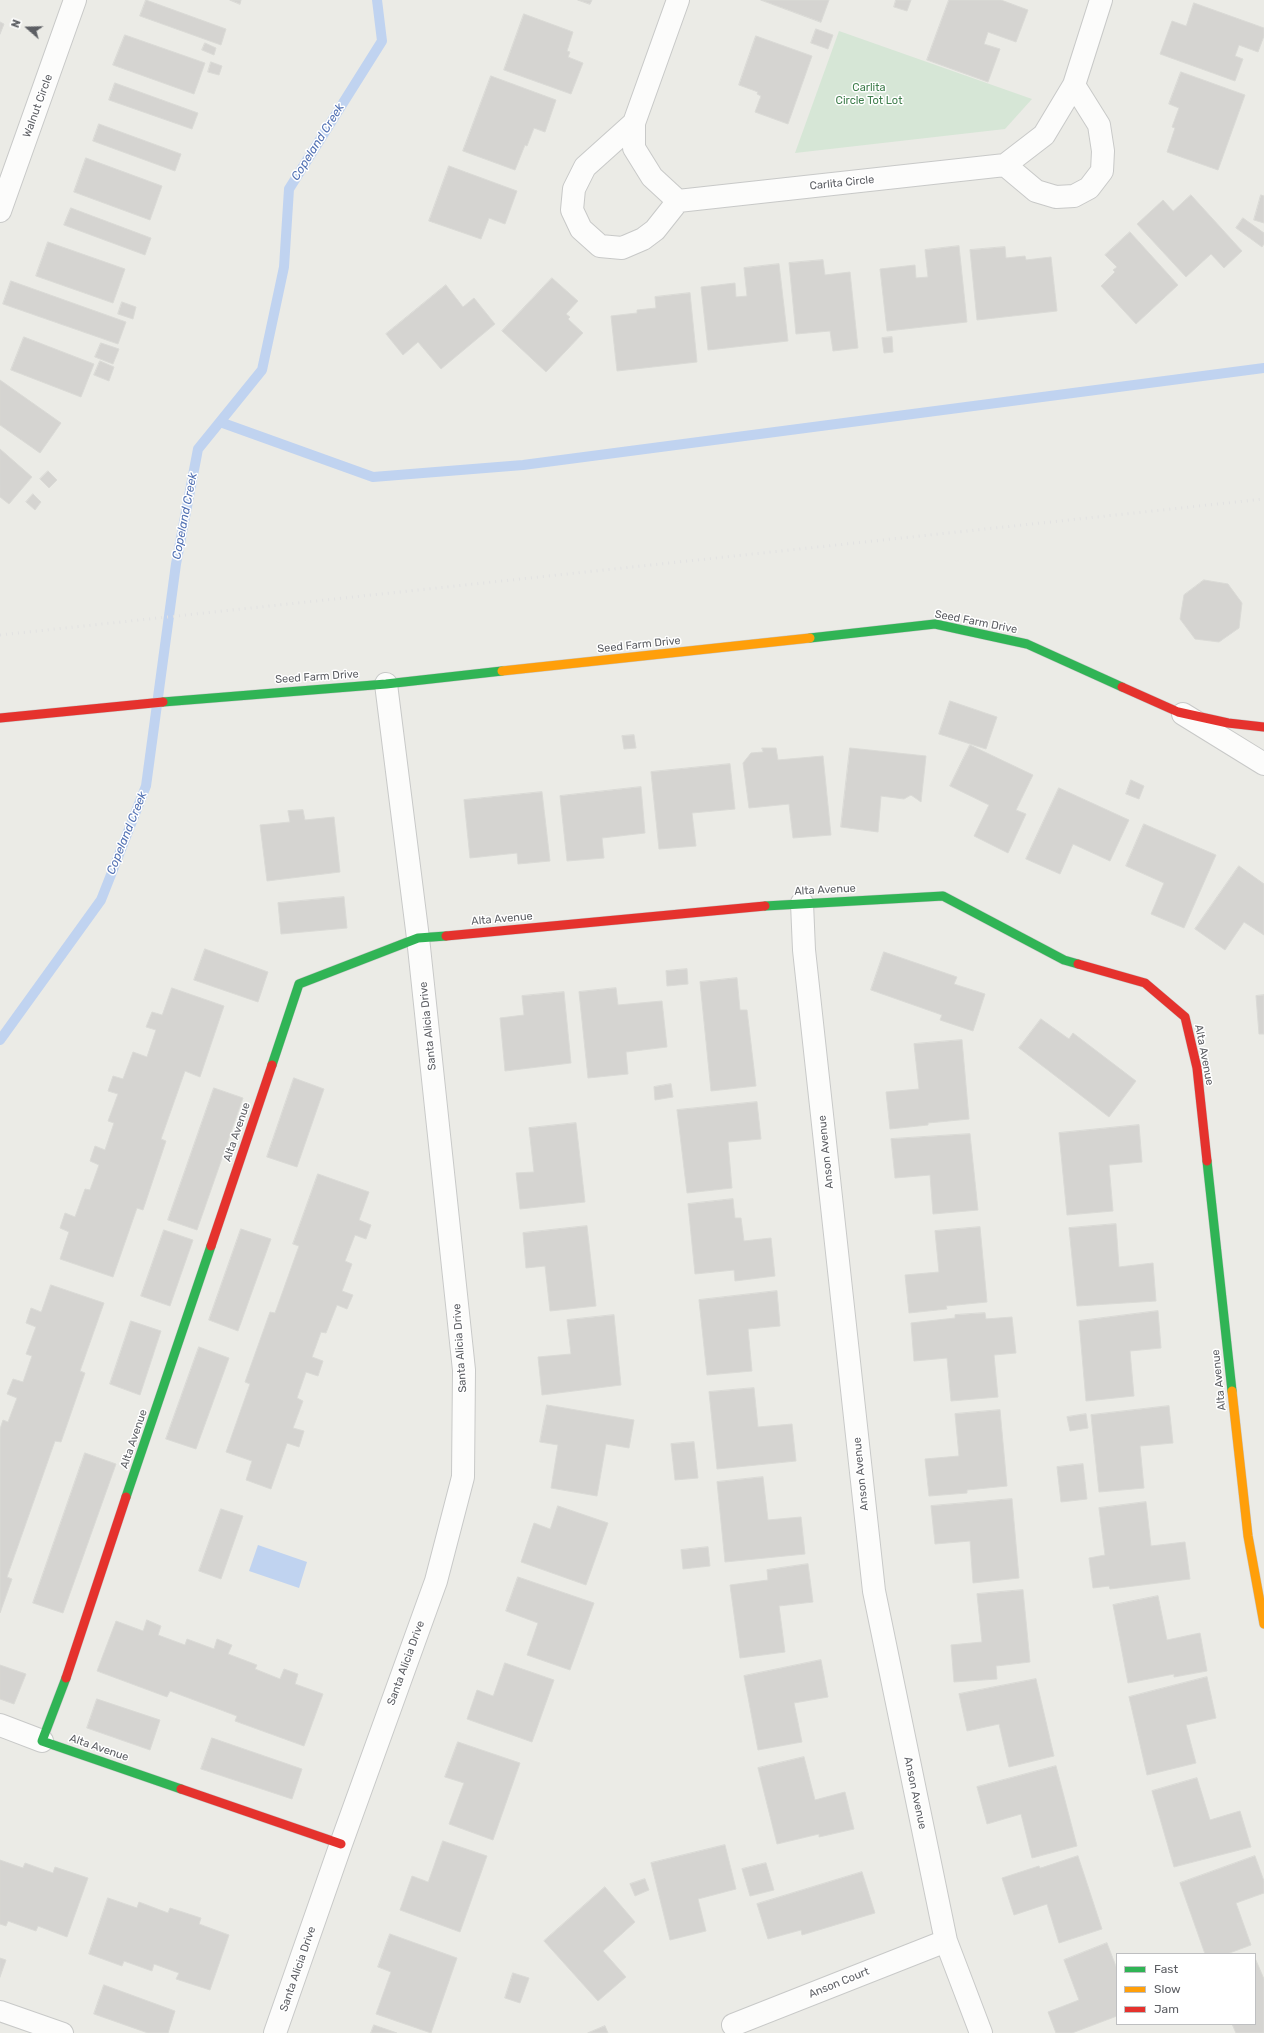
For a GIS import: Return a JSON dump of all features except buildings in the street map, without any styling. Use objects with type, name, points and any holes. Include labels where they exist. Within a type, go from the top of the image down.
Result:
[{"type":"street","name":"Walnut Circle","points":[[0,211],[75,0]]},
{"type":"street","points":[[634,122],[585,167],[574,189],[572,210],[581,229],[600,246],[622,248],[643,239],[655,230],[678,201],[652,178],[634,148],[634,122],[678,0]]},
{"type":"street","points":[[1074,85],[1099,125],[1103,151],[1102,171],[1089,188],[1074,196],[1056,197],[1036,191],[1005,165],[1044,135],[1074,85],[1101,0]]},
{"type":"street","name":"Carlita Circle","points":[[678,201],[1005,165]]},
{"type":"street","name":"Seed Farm Drive","points":[[0,718],[206,698],[386,684],[935,624],[1027,644],[1178,712],[1228,723],[1264,727]]},
{"type":"street","name":"Santa Alicia Drive","points":[[276,2033],[341,1844],[436,1581],[463,1477],[464,1370],[418,938],[386,684]]},
{"type":"street","points":[[1178,712],[1264,764]]},
{"type":"street","name":"Alta Avenue","points":[[341,1844],[42,1741],[63,1686],[299,984],[418,938],[481,934],[802,903],[944,896],[1064,960],[1145,983],[1185,1018],[1197,1068],[1248,1536],[1264,1624]]},
{"type":"street","name":"Anson Avenue","points":[[802,903],[804,950],[874,1591],[946,1941],[981,2033]]},
{"type":"street","points":[[0,1725],[42,1741]]},
{"type":"street","name":"Anson Court","points":[[733,2026],[946,1941]]},
{"type":"lane","points":[[0,2011],[63,2033]]},
{"type":"green space","name":"Carlita Circle Tot Lot","points":[[839,31],[1032,99],[1005,129],[795,153]]},
{"type":"water","points":[[258,1545],[307,1562],[299,1588],[249,1571]]},
{"type":"waterway","name":"Copeland Creek","points":[[0,1040],[101,900],[146,786],[176,564],[198,449],[262,370],[284,267],[289,189],[382,41],[377,0]]},
{"type":"waterway","points":[[220,422],[373,477],[523,465],[1264,368]]},
{"type":"railway","points":[[0,635],[1264,499]]},
{"type":"traffic: fast","points":[[810,638],[935,624],[1027,644],[1122,687]]},
{"type":"traffic: fast","points":[[163,702],[386,684],[502,671]]},
{"type":"traffic: fast","points":[[765,906],[943,896],[1064,960],[1078,964]]},
{"type":"traffic: fast","points":[[272,1065],[299,984],[418,938],[446,936]]},
{"type":"traffic: fast","points":[[1207,1161],[1232,1391]]},
{"type":"traffic: fast","points":[[126,1497],[211,1246]]},
{"type":"traffic: fast","points":[[66,1678],[42,1741],[181,1789]]},
{"type":"traffic: slow","points":[[502,671],[810,638]]},
{"type":"traffic: slow","points":[[1232,1391],[1248,1536],[1264,1624]]},
{"type":"traffic: jam","points":[[1122,687],[1178,712],[1228,723],[1264,727]]},
{"type":"traffic: jam","points":[[0,718],[163,702]]},
{"type":"traffic: jam","points":[[446,936],[765,906]]},
{"type":"traffic: jam","points":[[1078,964],[1145,983],[1185,1017],[1197,1068],[1207,1161]]},
{"type":"traffic: jam","points":[[211,1246],[272,1065]]},
{"type":"traffic: jam","points":[[66,1678],[126,1497]]},
{"type":"traffic: jam","points":[[181,1789],[341,1844]]}]
